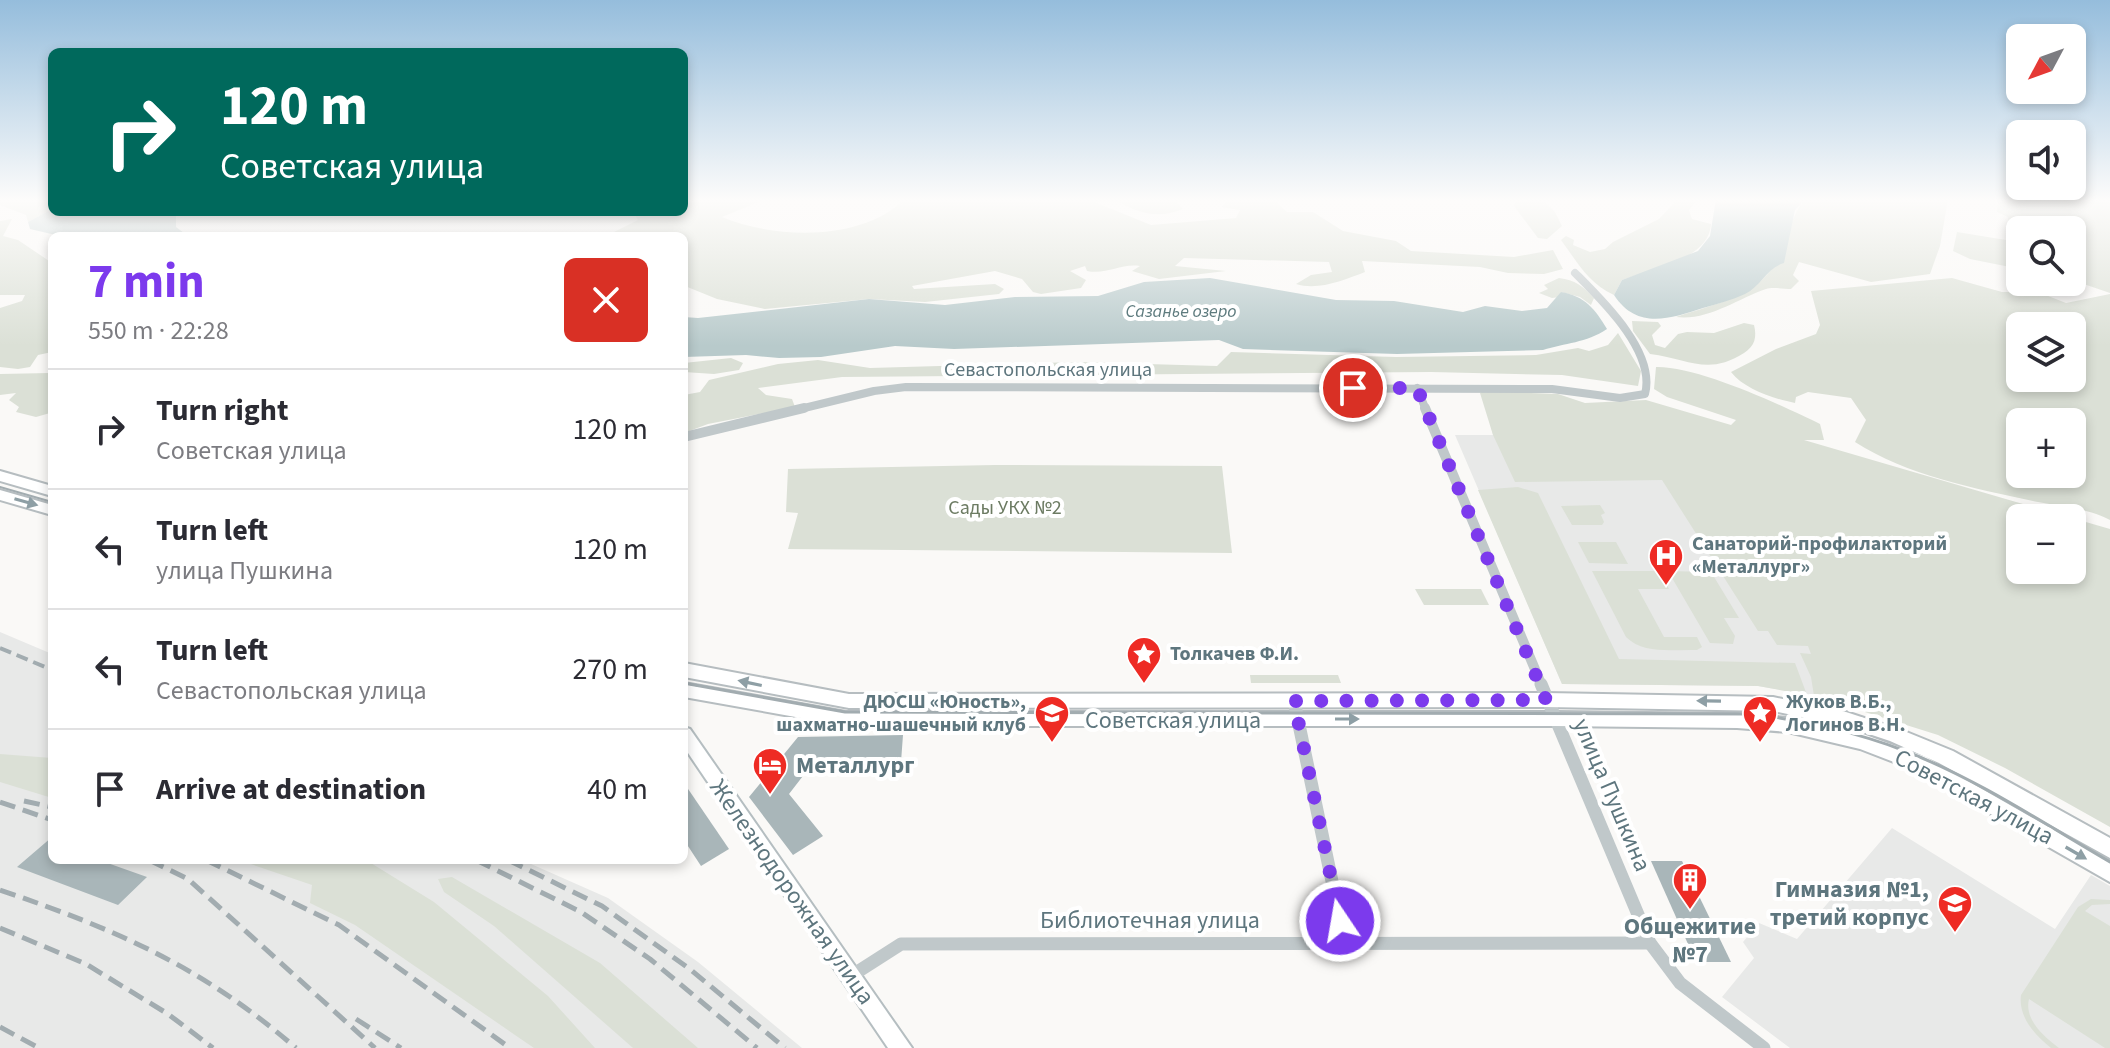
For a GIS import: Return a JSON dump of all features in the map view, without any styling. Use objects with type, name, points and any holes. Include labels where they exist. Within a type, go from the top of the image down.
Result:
[{"type":"main road","points":[[0,476],[48,490]]},
{"type":"main road","points":[[0,495],[48,509]]},
{"type":"main road","name":"Советская улица","points":[[688,671],[849,701],[1296,710]]},
{"type":"main road","name":"Советская улица","points":[[688,691],[846,719],[1296,710],[1550,710],[1758,703],[1846,719],[1946,757],[2110,849]]},
{"type":"main road","name":"Советская улица","points":[[1550,710],[1788,725],[1863,742],[1919,763],[2110,873]]},
{"type":"main road","name":"Железнодорожная улица","points":[[688,740],[901,1048]]},
{"type":"street","name":"Севастопольская улица","points":[[688,436],[874,391],[906,387],[1552,389],[1620,398],[1645,394],[1649,381],[1642,359],[1600,297],[1575,273]]},
{"type":"street","name":"улица Пушкина","points":[[1417,388],[1650,943],[1680,983],[1764,1048]]},
{"type":"street","points":[[1296,710],[1345,943]]},
{"type":"street","name":"Библиотечная улица","points":[[851,976],[901,944],[1650,943]]},
{"type":"shaded area","name":"Санаторий-профилакторий «Металлург»","points":[[1484,398],[1605,404],[1878,714],[1810,695],[1758,686],[1562,684],[1455,435],[1493,435]]},
{"type":"shaded area","points":[[0,632],[48,652],[48,864],[531,864],[608,898],[698,962],[802,1048],[0,1048]]},
{"type":"shaded area","name":"Гимназия №1, третий корпус","points":[[1892,828],[2055,929],[2091,875],[2110,886],[2110,1048],[1790,1048],[1722,997],[1754,958],[1743,942],[1759,923],[1797,939]]},
{"type":"green space","points":[[0,248],[30,248],[48,260],[48,353],[38,355],[30,367],[0,367],[0,308],[22,301],[25,295],[0,295]]},
{"type":"green space","points":[[688,248],[1406,248],[1411,251],[1514,257],[1553,250],[1563,269],[1544,274],[1508,273],[1480,267],[1362,261],[1365,272],[1331,284],[1304,286],[1296,284],[1311,275],[1332,272],[1329,262],[1184,258],[1175,266],[1226,271],[1159,279],[1132,271],[1140,266],[1094,272],[1087,271],[1085,266],[1070,271],[1086,280],[1081,288],[1041,294],[1033,292],[1022,279],[995,271],[912,286],[914,289],[995,284],[1004,289],[999,294],[925,302],[869,299],[765,309],[717,299],[688,287]]},
{"type":"green space","points":[[1567,248],[1590,252],[1605,249],[1698,248],[1677,261],[1622,280],[1614,295],[1590,278]]},
{"type":"green space","points":[[1782,248],[1939,248],[1930,274],[1871,282],[1799,262],[1793,275],[1799,281],[1791,289],[1766,289],[1711,313],[1676,317],[1749,289],[1762,280]]},
{"type":"green space","points":[[1954,248],[2006,248],[2006,266],[1970,259],[1953,251]]},
{"type":"green space","points":[[2086,248],[2110,248],[2110,293],[2086,285]]},
{"type":"green space","points":[[1559,278],[1574,282],[1586,290],[1594,298],[1591,305],[1580,297],[1561,292],[1560,297],[1552,298],[1539,293],[1548,289],[1544,285]]},
{"type":"green space","points":[[1952,278],[2006,292],[2006,296],[2048,296],[2066,303],[2110,294],[2110,520],[2086,511],[2086,504],[2038,502],[1967,486],[1897,464],[1855,442],[1866,420],[1851,398],[1808,392],[1796,397],[1795,403],[1760,392],[1731,372],[1776,349],[1816,334],[1820,325],[1811,291]]},
{"type":"green space","points":[[1632,321],[1658,322],[1661,326],[1652,335],[1655,345],[1665,348],[1678,334],[1714,333],[1744,323],[1754,325],[1755,337],[1748,350],[1731,360],[1720,364],[1698,364],[1650,354],[1633,331]]},
{"type":"green space","points":[[1618,333],[1641,371],[1638,386],[1562,375],[1431,372],[842,377],[758,388],[766,395],[792,399],[795,407],[708,424],[688,432],[688,394],[700,392],[709,380],[778,364],[818,360],[870,368],[1076,362],[1217,366],[1231,352],[1396,357],[1536,355],[1578,348],[1589,351],[1608,345]]},
{"type":"green space","points":[[731,358],[743,363],[739,370],[714,374],[688,372],[688,363]]},
{"type":"green space","points":[[1656,367],[1694,373],[1762,397],[1820,424],[1824,440],[1804,440],[2023,504],[2006,504],[2006,584],[2086,584],[2086,522],[2110,529],[2110,827],[2005,768],[1938,735],[1814,696],[1811,677],[1800,653],[1811,654],[1808,646],[1777,645],[1768,631],[1758,631],[1662,480],[1515,482],[1493,435],[1480,393],[1558,394],[1585,403],[1646,400],[1731,425],[1736,420],[1667,397],[1654,389]]},
{"type":"green space","points":[[48,373],[48,414],[36,417],[16,412],[19,407],[9,400],[16,393],[0,395],[0,374]]},
{"type":"green space","name":"Сады УКХ №2","points":[[995,465],[1222,466],[1232,553],[788,549],[798,513],[786,512],[788,469]]},
{"type":"green space","points":[[1518,487],[1538,493],[1619,659],[1795,663],[1807,695],[1758,686],[1562,684],[1478,490]]},
{"type":"green space","points":[[1600,505],[1605,513],[1601,515],[1602,525],[1572,525],[1561,506]]},
{"type":"green space","points":[[1578,542],[1616,542],[1628,564],[1589,563]]},
{"type":"green space","points":[[1592,571],[1660,571],[1669,589],[1638,589],[1664,637],[1697,637],[1702,647],[1697,650],[1660,650],[1633,643],[1626,637]]},
{"type":"green space","points":[[1668,571],[1711,572],[1739,618],[1724,618],[1735,636],[1733,644],[1710,643]]},
{"type":"green space","points":[[1415,589],[1481,589],[1489,605],[1424,605]]},
{"type":"green space","points":[[1250,675],[1338,675],[1341,683],[1251,683]]},
{"type":"green space","points":[[0,754],[48,758],[48,797],[0,782]]},
{"type":"green space","points":[[251,864],[372,864],[434,902],[548,996],[595,1048],[534,1048],[355,925],[310,903],[312,885]]},
{"type":"green space","points":[[452,877],[600,963],[698,1048],[633,1048],[494,926],[444,892],[438,879]]},
{"type":"green space","points":[[2091,899],[2110,900],[2110,904],[2092,905],[2085,911],[2110,926],[2110,1048],[2105,1048],[2029,999],[2032,1020],[2059,1048],[2051,1048],[2025,1018],[2021,995],[2078,907]]},
{"type":"water","points":[[1700,248],[1787,248],[1784,263],[1745,294],[1678,316],[1643,317],[1623,306],[1614,295],[1622,280]]},
{"type":"water","name":"Сазанье озеро","points":[[1210,278],[1336,300],[1394,301],[1463,312],[1485,306],[1522,311],[1547,308],[1561,292],[1588,304],[1607,329],[1583,340],[1543,350],[1397,354],[1243,349],[1219,340],[954,349],[895,346],[821,357],[688,357],[688,317],[869,299],[945,305],[1015,297],[1098,296],[1144,282]]},
{"type":"building","name":"Металлург","points":[[903,735],[901,762],[813,763],[789,794],[823,836],[793,855],[749,797],[798,737]]},
{"type":"building","points":[[688,789],[729,849],[701,866],[688,846]]},
{"type":"building","points":[[48,840],[48,864],[110,864],[147,877],[118,905],[17,867]]},
{"type":"building","name":"Общежитие №7","points":[[1651,861],[1682,861],[1731,962],[1696,962]]},
{"type":"tram line","points":[[0,487],[48,501]]},
{"type":"tram line","points":[[688,684],[697,685]]},
{"type":"tram line","points":[[689,684],[697,685]]},
{"type":"tram line","points":[[697,685],[845,712],[1756,714],[1868,738],[1932,762],[1984,788],[2110,862]]},
{"type":"railway","points":[[0,648],[48,668]]},
{"type":"railway","points":[[24,801],[48,806]]},
{"type":"railway","points":[[0,802],[48,819]]},
{"type":"railway","points":[[157,864],[188,879],[375,1048]]},
{"type":"railway","points":[[214,864],[339,925],[510,1048]]},
{"type":"railway","points":[[484,864],[581,912],[650,959],[757,1048]]},
{"type":"railway","points":[[516,864],[602,906],[691,970],[785,1048]]},
{"type":"railway","points":[[0,890],[82,920],[156,953],[226,994],[296,1048]]},
{"type":"railway","points":[[0,928],[86,964],[168,1014],[213,1048]]},
{"type":"railway","points":[[356,1019],[401,1048]]},
{"type":"railway","points":[[0,1027],[39,1048]]},
{"type":"place","name":"Санаторий-профилакторий «Металлург»","points":[[1666,587]]},
{"type":"place","name":"Толкачев Ф.И.","points":[[1144,685]]},
{"type":"place","name":"ДЮСШ «Юность», шахматно-шашечный клуб","points":[[1052,744]]},
{"type":"place","name":"Жуков В.Б., Логинов В.Н.","points":[[1760,744]]},
{"type":"place","name":"Металлург","points":[[770,796]]},
{"type":"place","name":"Общежитие №7","points":[[1690,911]]},
{"type":"place","name":"Гимназия №1, третий корпус","points":[[1955,934]]},
{"type":"route","points":[[1340,921],[1294,701],[1546,700],[1417,388],[1353,388]]}]
